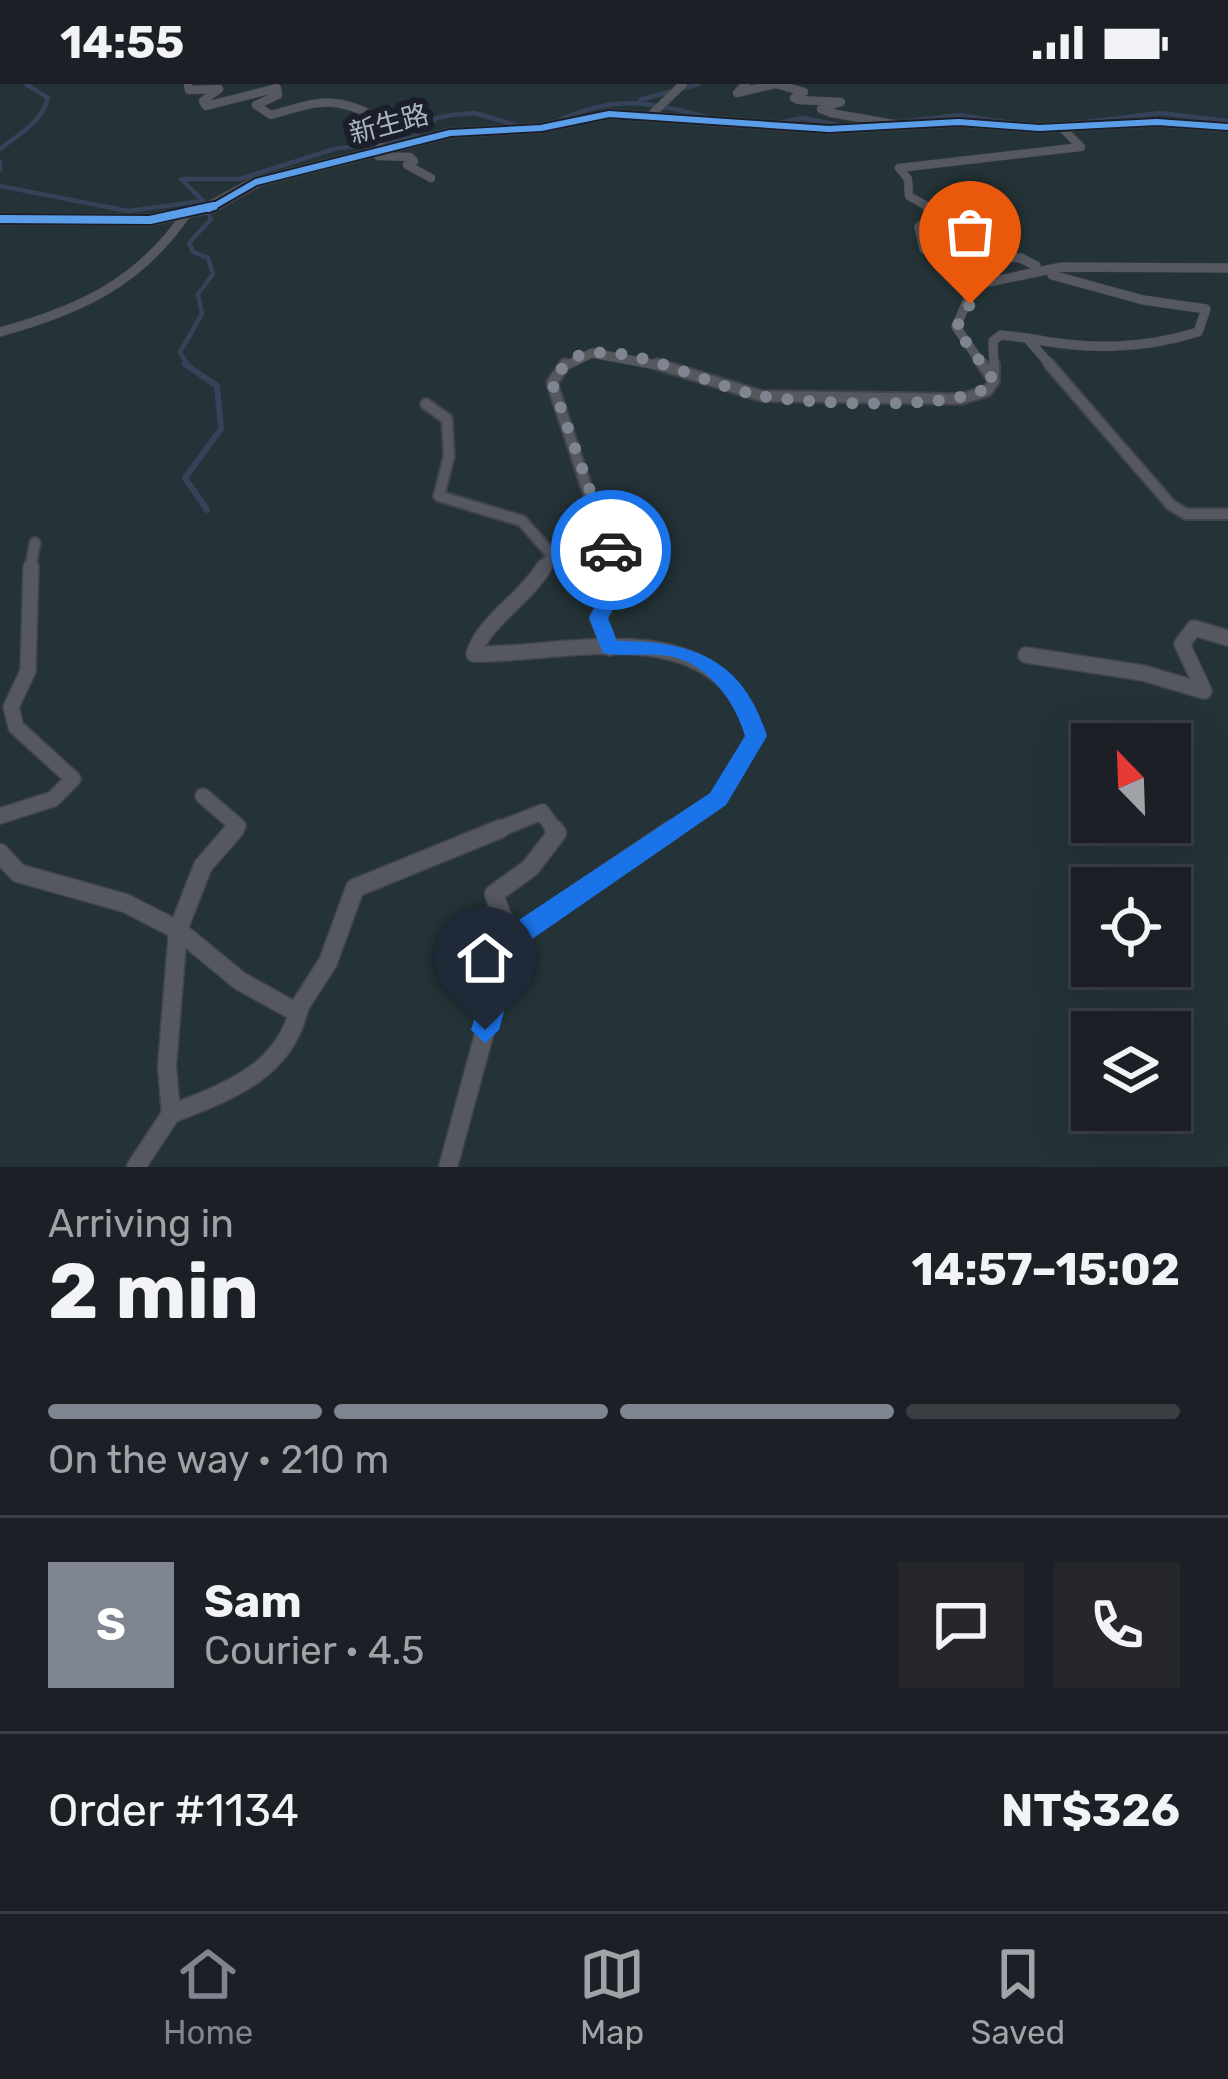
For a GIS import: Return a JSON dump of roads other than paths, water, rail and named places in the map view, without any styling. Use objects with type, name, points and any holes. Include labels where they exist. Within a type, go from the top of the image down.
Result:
[{"type":"street","name":"新生路","points":[[0,219],[112,223],[197,211],[256,182],[361,157],[380,145],[474,129],[541,128],[659,108],[702,124],[1062,128],[1157,122],[1228,127]]},
{"type":"lane","points":[[188,84],[189,90],[219,89],[203,101],[206,106],[278,88],[278,95],[256,105],[272,115],[306,101],[353,104],[384,121],[380,145]]},
{"type":"lane","points":[[746,84],[736,93],[775,84],[804,92],[794,98],[798,100],[841,102],[821,109],[831,113],[900,123]]},
{"type":"lane","points":[[659,108],[681,87]]},
{"type":"lane","points":[[1036,266],[1021,258],[924,249],[919,227],[938,212],[909,196],[908,179],[899,168],[1081,147],[1062,128]]},
{"type":"lane","points":[[361,157],[410,157],[414,161],[407,165],[431,178]]},
{"type":"lane","points":[[0,332],[84,309],[112,295],[197,211]]},
{"type":"lane","points":[[994,381],[956,328],[974,285],[1036,266],[1228,268]]},
{"type":"lane","points":[[610,648],[598,618],[613,592],[615,560],[552,383],[567,361],[592,353],[654,363],[762,396],[961,399],[987,391],[994,381],[993,341],[1001,335],[1101,351],[1163,345],[1198,332],[1206,309],[1143,300],[1070,278],[1011,271]]},
{"type":"lane","points":[[1027,338],[1171,505],[1186,514],[1228,514]]},
{"type":"lane","points":[[426,404],[447,419],[449,456],[439,496],[522,521],[552,555],[528,594],[479,637],[474,654],[511,658],[610,648],[670,648],[710,666],[746,701],[756,736],[718,799],[510,939]]},
{"type":"lane","points":[[0,816],[53,799],[73,779],[16,727],[11,707],[28,671],[27,587],[35,543]]},
{"type":"lane","points":[[1026,655],[1123,669],[1204,691],[1182,644],[1195,628],[1228,638]]},
{"type":"lane","points":[[171,1114],[167,1066],[178,930],[203,866],[238,826],[203,796]]},
{"type":"lane","points":[[0,853],[17,873],[125,903],[178,930],[240,981],[296,1012],[328,962],[355,888],[434,862],[480,835],[542,812],[557,833],[530,868],[494,894],[510,939],[448,1167]]},
{"type":"lane","points":[[136,1167],[171,1114],[250,1083],[297,1027],[299,1008]]},
{"type":"waterway","points":[[0,149],[40,115],[48,98],[26,84]]},
{"type":"waterway","points":[[640,100],[699,84]]},
{"type":"waterway","points":[[557,121],[598,107],[633,103],[710,118]]},
{"type":"waterway","points":[[0,186],[128,211],[203,201],[181,179],[240,179],[334,149],[412,138],[437,118],[475,113],[519,126]]},
{"type":"waterway","points":[[1087,122],[1160,113],[1228,121]]},
{"type":"waterway","points":[[908,121],[959,115],[1012,123]]},
{"type":"waterway","points":[[778,123],[802,118],[839,125]]},
{"type":"waterway","points":[[0,162],[0,170]]},
{"type":"waterway","points":[[189,367],[180,352],[202,314],[198,294],[213,274],[208,258],[193,252],[189,243],[211,219],[204,204]]},
{"type":"waterway","points":[[185,364],[189,367]]},
{"type":"waterway","points":[[189,367],[217,386],[221,429],[185,478],[207,510]]}]
